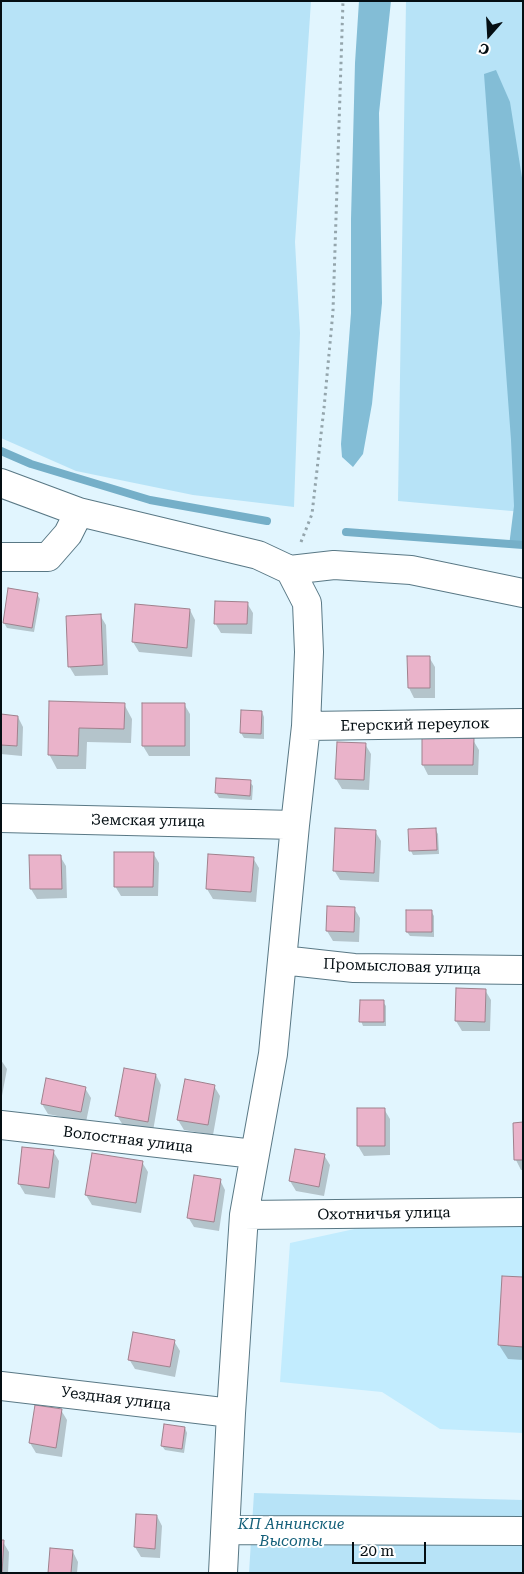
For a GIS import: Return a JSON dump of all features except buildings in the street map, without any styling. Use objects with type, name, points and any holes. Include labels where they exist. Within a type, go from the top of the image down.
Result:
[{"type":"street","points":[[1,483],[79,512],[258,555],[290,570],[334,565],[411,570],[523,593]]},
{"type":"street","points":[[1,557],[48,557],[68,534],[79,512]]},
{"type":"street","points":[[224,1573],[231,1413],[244,1215],[273,1054],[294,825],[306,726],[309,652],[307,603],[290,570]]},
{"type":"street","name":"Егерский переулок","points":[[306,726],[523,723]]},
{"type":"street","name":"Земская улица","points":[[1,818],[294,825]]},
{"type":"street","name":"Промысловая улица","points":[[282,960],[354,968],[523,970]]},
{"type":"street","name":"Волостная улица","points":[[1,1125],[254,1154]]},
{"type":"street","name":"Охотничья улица","points":[[244,1215],[523,1212]]},
{"type":"street","name":"Уездная улица","points":[[1,1386],[231,1413]]},
{"type":"street","points":[[226,1530],[523,1531]]},
{"type":"path","points":[[290,570],[312,514],[324,408],[333,311],[343,1]]},
{"type":"shaded area","points":[[359,1],[391,1],[379,113],[382,303],[372,404],[363,454],[353,467],[342,457],[341,444],[351,313],[351,219],[355,63]]},
{"type":"shaded area","points":[[496,70],[510,102],[523,184],[523,547],[509,546],[514,506],[511,440],[484,74]]},
{"type":"shaded area","points":[[405,1218],[523,1219],[523,1433],[440,1429],[382,1392],[280,1382],[290,1243]]},
{"type":"green space","points":[[1,1],[311,1],[295,242],[300,333],[294,507],[193,495],[76,471],[1,438]]},
{"type":"green space","points":[[406,1],[523,1],[523,512],[398,501]]},
{"type":"green space","name":"КП Аннинские Высоты","points":[[254,1493],[523,1500],[523,1573],[249,1573]]},
{"type":"waterway","points":[[1,451],[31,464],[150,500],[267,521]]},
{"type":"waterway","points":[[346,532],[523,545]]}]
